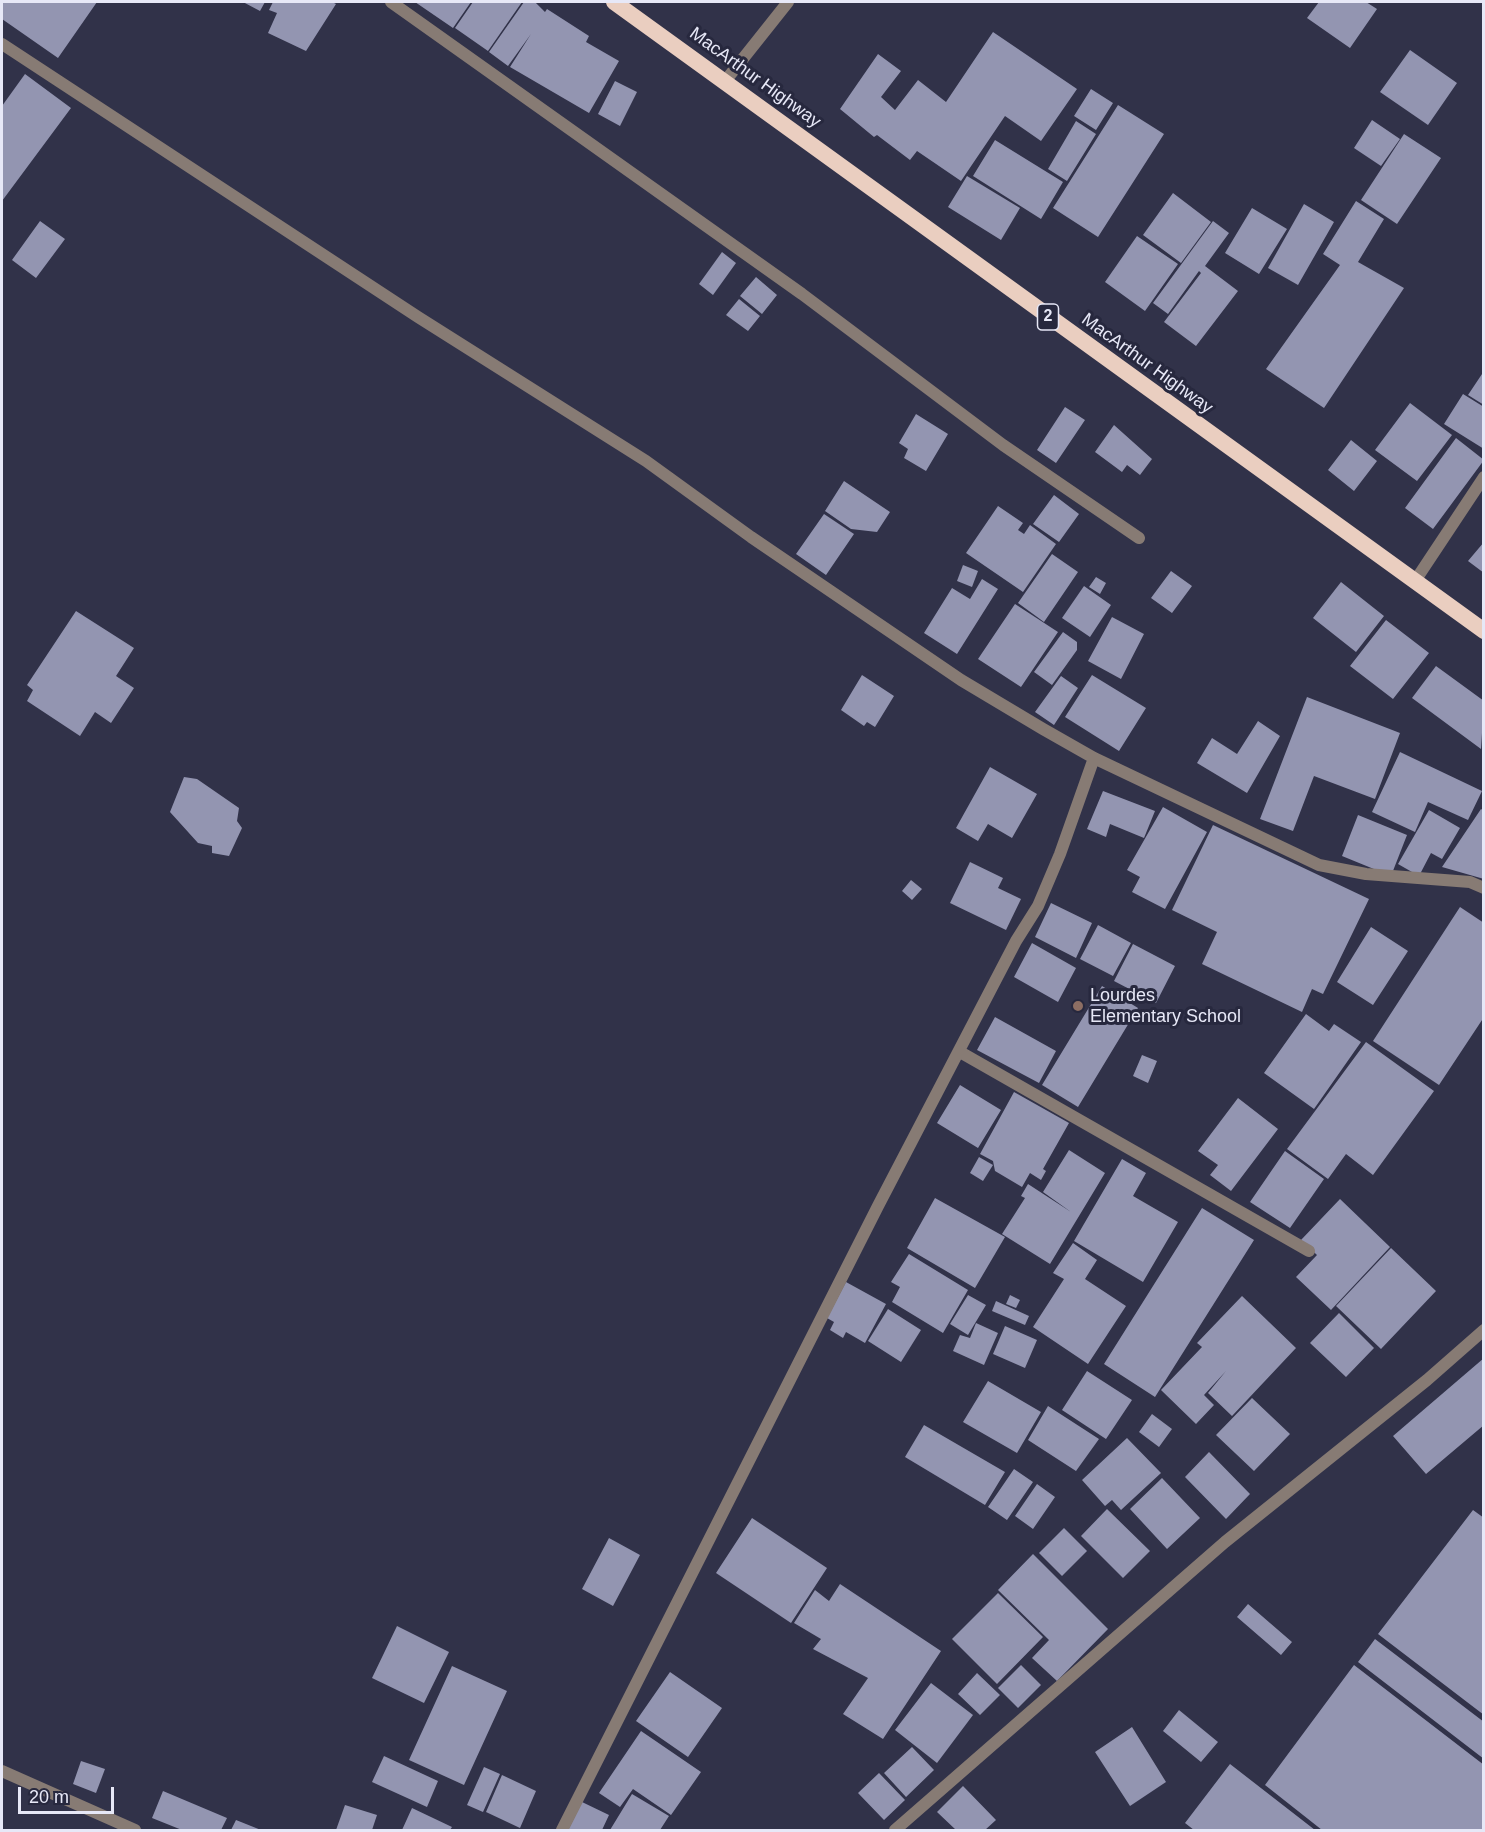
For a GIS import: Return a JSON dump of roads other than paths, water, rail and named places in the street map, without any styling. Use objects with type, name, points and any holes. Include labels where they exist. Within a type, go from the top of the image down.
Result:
[{"type":"highway","name":"MacArthur Highway","points":[[614,2],[726,80],[1484,631]]},
{"type":"street","points":[[392,2],[802,294],[1003,446],[1138,538]]},
{"type":"street","points":[[726,80],[788,2]]},
{"type":"street","points":[[2,44],[438,330],[646,461],[751,537],[961,680],[1094,758],[1319,865],[1366,874],[1470,882],[1484,888]]},
{"type":"street","points":[[1415,581],[1484,477]]},
{"type":"street","points":[[562,1830],[816,1327],[1016,941],[1038,906],[1060,854],[1094,758]]},
{"type":"street","points":[[960,1052],[1309,1251]]},
{"type":"street","points":[[895,1830],[1225,1542],[1426,1380],[1484,1330]]},
{"type":"street","points":[[2,1771],[135,1830]]},
{"type":"place","name":"Lourdes Elementary School","points":[[1078,1006]]}]
